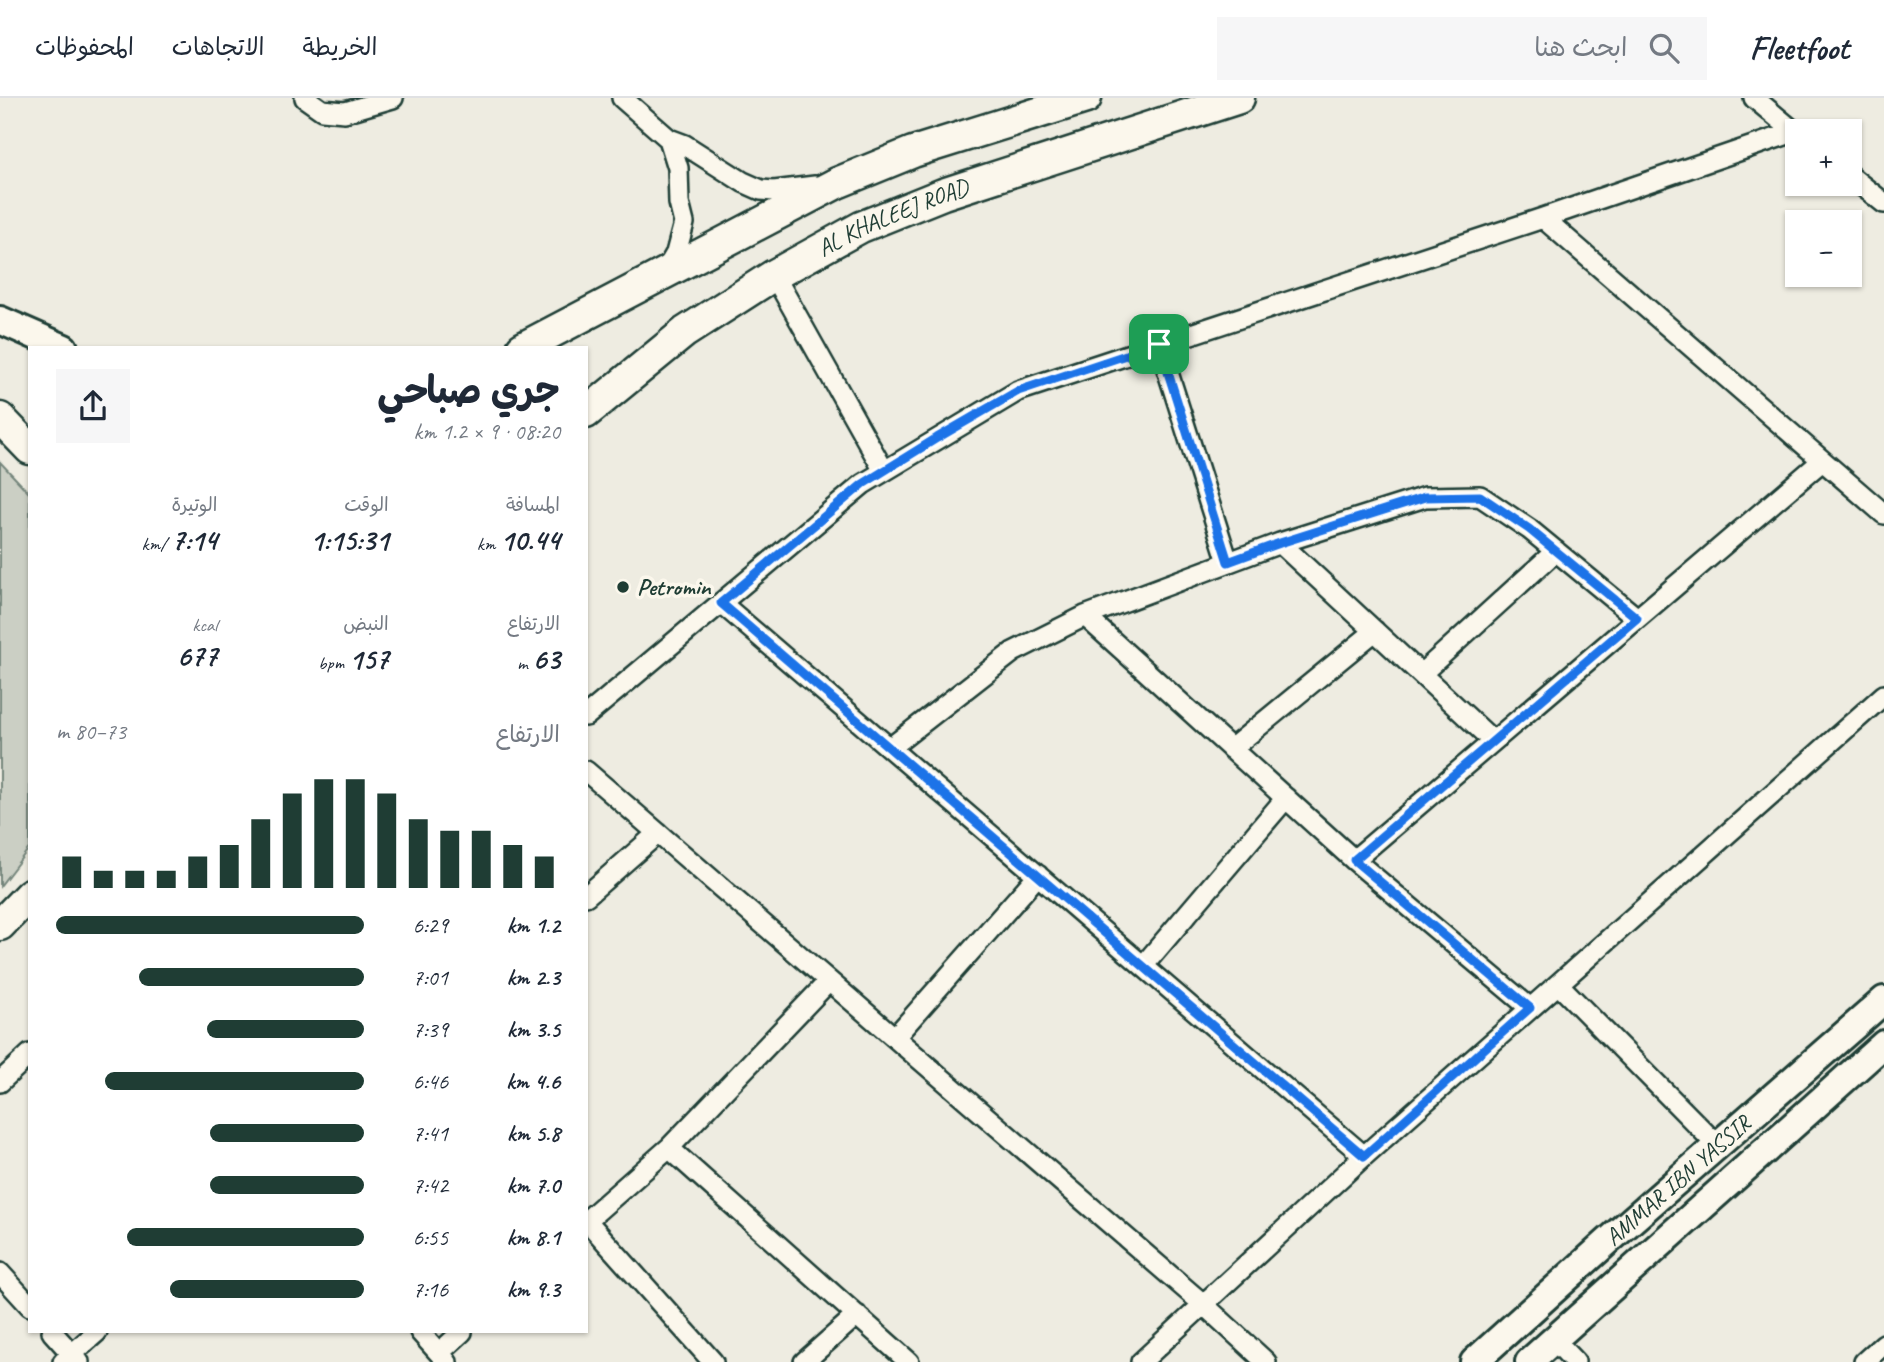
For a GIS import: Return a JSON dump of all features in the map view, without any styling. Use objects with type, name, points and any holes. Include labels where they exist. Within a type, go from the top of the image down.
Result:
[{"type":"main road","name":"AL KHALEEJ ROAD","points":[[533,343],[837,183],[913,152],[1086,98]]},
{"type":"main road","name":"AL KHALEEJ ROAD","points":[[588,411],[685,332],[774,275],[861,227],[943,194],[1239,98]]},
{"type":"main road","points":[[588,406],[615,387]]},
{"type":"main road","points":[[0,926],[28,896]]},
{"type":"main road","points":[[0,926],[28,903]]},
{"type":"street","points":[[305,98],[322,110],[345,112],[393,98]]},
{"type":"street","points":[[622,98],[669,139],[685,145],[761,190],[791,190],[837,183]]},
{"type":"street","points":[[1754,98],[1785,124]]},
{"type":"street","points":[[588,714],[863,484],[1018,391],[1785,137]]},
{"type":"street","points":[[663,274],[676,253],[684,223],[679,203],[678,167],[669,139]]},
{"type":"street","points":[[680,187],[702,170],[714,166],[722,168]]},
{"type":"street","points":[[1862,186],[1884,203]]},
{"type":"street","points":[[1543,218],[1884,514]]},
{"type":"street","points":[[774,275],[884,471]]},
{"type":"street","points":[[0,320],[59,346]]},
{"type":"street","points":[[1159,344],[1228,562]]},
{"type":"street","points":[[1354,860],[1822,461]]},
{"type":"street","points":[[890,748],[1013,652],[1085,616],[1280,543],[1425,497],[1480,496],[1529,529],[1637,618]]},
{"type":"street","points":[[1280,543],[1493,741]]},
{"type":"street","points":[[1421,674],[1556,551]]},
{"type":"street","points":[[721,603],[1364,1156]]},
{"type":"street","points":[[1085,616],[1354,860],[1530,1008]]},
{"type":"street","points":[[1231,749],[1375,631]]},
{"type":"street","points":[[1141,1362],[1364,1156],[1884,695]]},
{"type":"street","points":[[588,773],[1203,1304],[1265,1362]]},
{"type":"street","points":[[1143,966],[1286,798]]},
{"type":"street","points":[[588,894],[658,833]]},
{"type":"street","points":[[895,1037],[1038,875]]},
{"type":"street","points":[[588,1220],[669,1147],[829,981]]},
{"type":"street","points":[[1558,984],[1718,1147]]},
{"type":"street","name":"AMMAR IBN YASSIR","points":[[1474,1362],[1884,1000]]},
{"type":"street","name":"AMMAR IBN YASSIR","points":[[1530,1362],[1884,1044]]},
{"type":"street","points":[[0,1082],[28,1056]]},
{"type":"street","points":[[669,1147],[909,1362]]},
{"type":"street","points":[[588,1222],[713,1362]]},
{"type":"street","points":[[0,1273],[28,1304]]},
{"type":"street","points":[[804,1362],[857,1315]]},
{"type":"street","points":[[53,1333],[71,1359],[96,1333]]},
{"type":"street","points":[[421,1333],[443,1357],[461,1333]]},
{"type":"street","points":[[1554,1340],[1575,1362]]},
{"type":"street","points":[[1864,1362],[1884,1344]]},
{"type":"shaded area","points":[[0,462],[28,492],[28,850],[0,886]]},
{"type":"place","name":"Petromin","points":[[623,587]]},
{"type":"route","points":[[1159,344],[1228,562],[1425,497],[1480,496],[1529,529],[1637,618],[1354,860],[1530,1008],[1364,1156],[721,603],[863,484],[937,438],[1018,391],[1159,344]]}]
